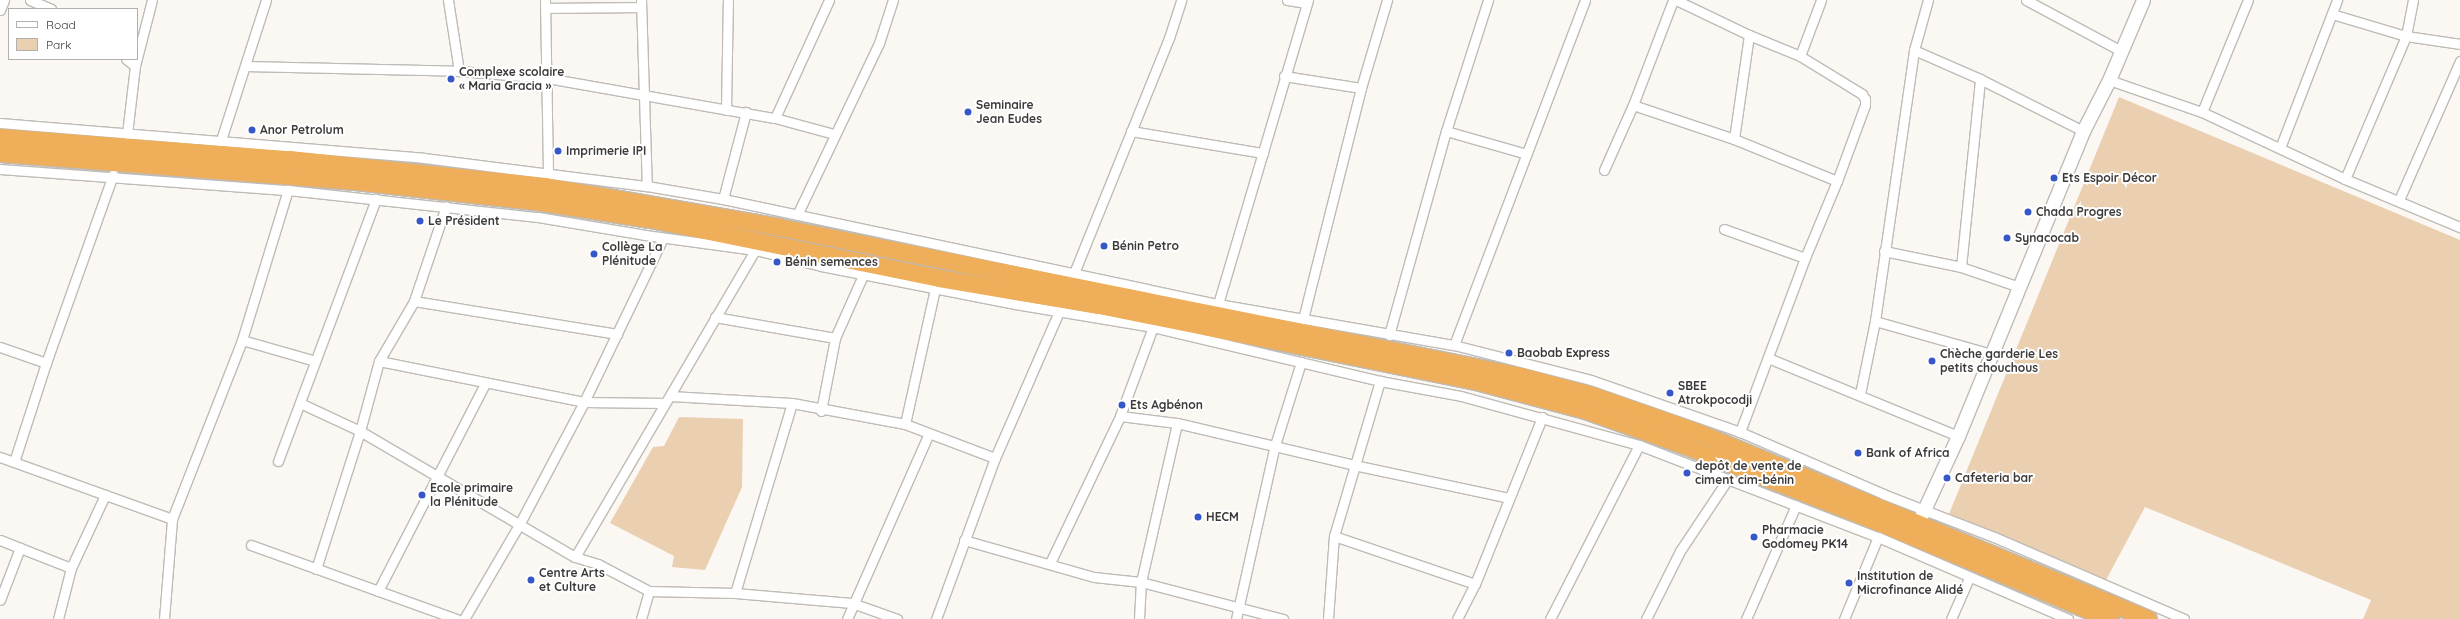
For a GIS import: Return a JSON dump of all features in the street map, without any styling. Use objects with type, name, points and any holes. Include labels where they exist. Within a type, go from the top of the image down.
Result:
[{"type":"highway","points":[[0,137],[289,159],[544,186],[779,227],[1066,292],[1472,380],[1585,410],[1686,446],[1873,520],[2110,619]]},
{"type":"highway","points":[[0,153],[355,181],[541,202],[650,219],[939,278],[1066,292],[1468,364],[1562,386],[1695,431],[1922,517],[2148,619]]},
{"type":"main road","points":[[1922,517],[1958,436],[2083,131],[2109,80],[2142,0]]},
{"type":"street","points":[[0,10],[4,0]]},
{"type":"street","points":[[30,0],[49,8]]},
{"type":"street","points":[[138,54],[152,0]]},
{"type":"street","points":[[221,140],[266,0]]},
{"type":"street","points":[[448,0],[459,71]]},
{"type":"street","points":[[726,110],[728,0]]},
{"type":"street","points":[[775,118],[829,0]]},
{"type":"street","points":[[797,215],[834,134],[879,43],[893,0]]},
{"type":"street","points":[[936,619],[995,458],[1066,292],[1131,132],[1169,38],[1181,0]]},
{"type":"street","points":[[1218,304],[1307,1],[1286,0]]},
{"type":"street","points":[[1303,319],[1361,88],[1387,0]]},
{"type":"street","points":[[1389,335],[1446,131],[1488,0]]},
{"type":"street","points":[[1454,345],[1585,0]]},
{"type":"street","points":[[1604,170],[1634,105],[1673,0]]},
{"type":"street","points":[[1676,0],[1749,35],[1800,56],[1862,94],[1865,99],[1865,105],[1837,181],[1805,258],[1740,432]]},
{"type":"street","points":[[1800,56],[1821,0]]},
{"type":"street","points":[[1860,394],[1875,321],[1914,50],[1928,0]]},
{"type":"street","points":[[2026,0],[2121,51]]},
{"type":"street","points":[[2202,112],[2248,0]]},
{"type":"street","points":[[2280,148],[2337,0]]},
{"type":"street","points":[[2345,179],[2406,36],[2413,0]]},
{"type":"street","points":[[548,173],[548,78],[545,4],[640,4],[645,93],[647,186]]},
{"type":"street","points":[[2332,14],[2406,36],[2460,44]]},
{"type":"street","points":[[1734,139],[1749,35]]},
{"type":"street","points":[[1914,50],[1980,79],[2083,131]]},
{"type":"street","points":[[127,60],[135,66]]},
{"type":"street","points":[[127,134],[137,60]]},
{"type":"street","points":[[2399,200],[2460,61]]},
{"type":"street","points":[[245,66],[459,71],[548,78],[645,93],[726,110],[746,112],[775,118],[834,134]]},
{"type":"street","points":[[1284,76],[1361,88]]},
{"type":"street","points":[[1961,267],[1980,79]]},
{"type":"street","points":[[2109,80],[2202,112],[2345,179],[2399,200],[2460,227]]},
{"type":"street","points":[[1634,105],[1734,139],[1837,181]]},
{"type":"street","points":[[723,199],[746,112]]},
{"type":"street","points":[[0,123],[127,134],[221,140],[548,173],[647,186],[723,199],[797,215],[1066,292],[1153,327],[1380,381],[1461,396],[1542,417],[1639,445],[1878,537],[2048,615],[2068,619]]},
{"type":"street","points":[[1446,131],[1526,154]]},
{"type":"street","points":[[1131,132],[1263,153]]},
{"type":"street","points":[[0,168],[113,175],[288,190],[538,217],[663,238],[755,250],[863,275],[935,288],[1066,292],[1218,304],[1389,335],[1454,345],[1590,380],[1740,432],[1922,517],[1994,537],[2184,619]]},
{"type":"street","points":[[14,462],[46,363],[113,175]]},
{"type":"street","points":[[164,619],[172,519],[242,340],[288,190]]},
{"type":"street","points":[[278,461],[376,200]]},
{"type":"street","points":[[316,569],[360,431],[378,361],[414,302],[446,206]]},
{"type":"street","points":[[1724,229],[1805,258]]},
{"type":"street","points":[[464,619],[519,525],[584,402],[663,238]]},
{"type":"street","points":[[575,557],[755,250]]},
{"type":"street","points":[[1884,251],[1961,267],[2019,287]]},
{"type":"street","points":[[821,410],[834,338],[863,275]]},
{"type":"street","points":[[905,424],[935,288]]},
{"type":"street","points":[[414,302],[617,334]]},
{"type":"street","points":[[715,317],[834,338]]},
{"type":"street","points":[[1875,321],[1992,354]]},
{"type":"street","points":[[1050,563],[1120,416],[1153,327]]},
{"type":"street","points":[[242,340],[315,361]]},
{"type":"street","points":[[0,347],[46,363]]},
{"type":"street","points":[[1768,358],[1860,394],[1958,436]]},
{"type":"street","points":[[378,361],[486,384],[584,402],[667,399],[792,403],[821,410],[905,424],[928,435],[995,458]]},
{"type":"street","points":[[1236,619],[1275,445],[1301,362]]},
{"type":"street","points":[[1328,619],[1334,536],[1380,381]]},
{"type":"street","points":[[378,591],[439,478],[486,384]]},
{"type":"street","points":[[300,403],[360,431],[575,557],[598,564],[649,591],[735,593],[852,603],[897,619]]},
{"type":"street","points":[[735,593],[792,403]]},
{"type":"street","points":[[1120,416],[1177,424],[1275,445],[1354,465],[1509,498]]},
{"type":"street","points":[[1457,619],[1475,584],[1542,417]]},
{"type":"street","points":[[1139,619],[1141,582],[1177,424]]},
{"type":"street","points":[[847,619],[852,603],[928,435]]},
{"type":"street","points":[[1550,619],[1639,445]]},
{"type":"street","points":[[0,457],[172,519]]},
{"type":"street","points":[[1646,619],[1680,551],[1728,479]]},
{"type":"street","points":[[58,619],[71,568],[105,495]]},
{"type":"street","points":[[1746,619],[1796,505]]},
{"type":"street","points":[[1334,536],[1475,584]]},
{"type":"street","points":[[1844,619],[1878,537]]},
{"type":"street","points":[[0,540],[71,568]]},
{"type":"street","points":[[964,540],[1050,563],[1094,577],[1141,582],[1238,609],[1283,619]]},
{"type":"street","points":[[251,545],[457,619]]},
{"type":"street","points":[[0,600],[20,548]]},
{"type":"street","points":[[1951,619],[1969,578]]},
{"type":"street","points":[[641,619],[649,591]]},
{"type":"green space","points":[[2119,97],[2460,240],[2460,619],[2363,619],[2371,600],[2145,507],[2105,582],[1949,514]]},
{"type":"green space","points":[[679,417],[743,419],[742,487],[705,570],[672,567],[674,556],[610,523],[653,447],[664,446]]},
{"type":"place","name":"Complexe scolaire « Maria Gracia »","points":[[451,79]]},
{"type":"place","name":"Seminaire Jean Eudes","points":[[968,112]]},
{"type":"place","name":"Anor Petrolum","points":[[252,130]]},
{"type":"place","name":"Imprimerie IPI","points":[[558,151]]},
{"type":"place","name":"Ets Espoir Décor","points":[[2054,178]]},
{"type":"place","name":"Chada Progres","points":[[2028,212]]},
{"type":"place","name":"Le Président","points":[[420,221]]},
{"type":"place","name":"Synacocab","points":[[2007,238]]},
{"type":"place","name":"Bénin Petro","points":[[1104,246]]},
{"type":"place","name":"Collège La Plénitude","points":[[594,254]]},
{"type":"place","name":"Bénin semences","points":[[777,262]]},
{"type":"place","name":"Baobab Express","points":[[1509,353]]},
{"type":"place","name":"Chèche garderie Les petits chouchous","points":[[1932,361]]},
{"type":"place","name":"SBEE Atrokpocodji","points":[[1670,393]]},
{"type":"place","name":"Ets Agbénon","points":[[1122,405]]},
{"type":"place","name":"Bank of Africa","points":[[1858,453]]},
{"type":"place","name":"depôt de vente de ciment cim-bénin","points":[[1687,473]]},
{"type":"place","name":"Cafeteria bar","points":[[1947,478]]},
{"type":"place","name":"Ecole primaire la Plénitude","points":[[422,495]]},
{"type":"place","name":"HECM","points":[[1198,517]]},
{"type":"place","name":"Pharmacie Godomey PK14","points":[[1754,537]]},
{"type":"place","name":"Centre Arts et Culture","points":[[531,580]]},
{"type":"place","name":"Institution de Microfinance Alidé","points":[[1849,583]]}]
